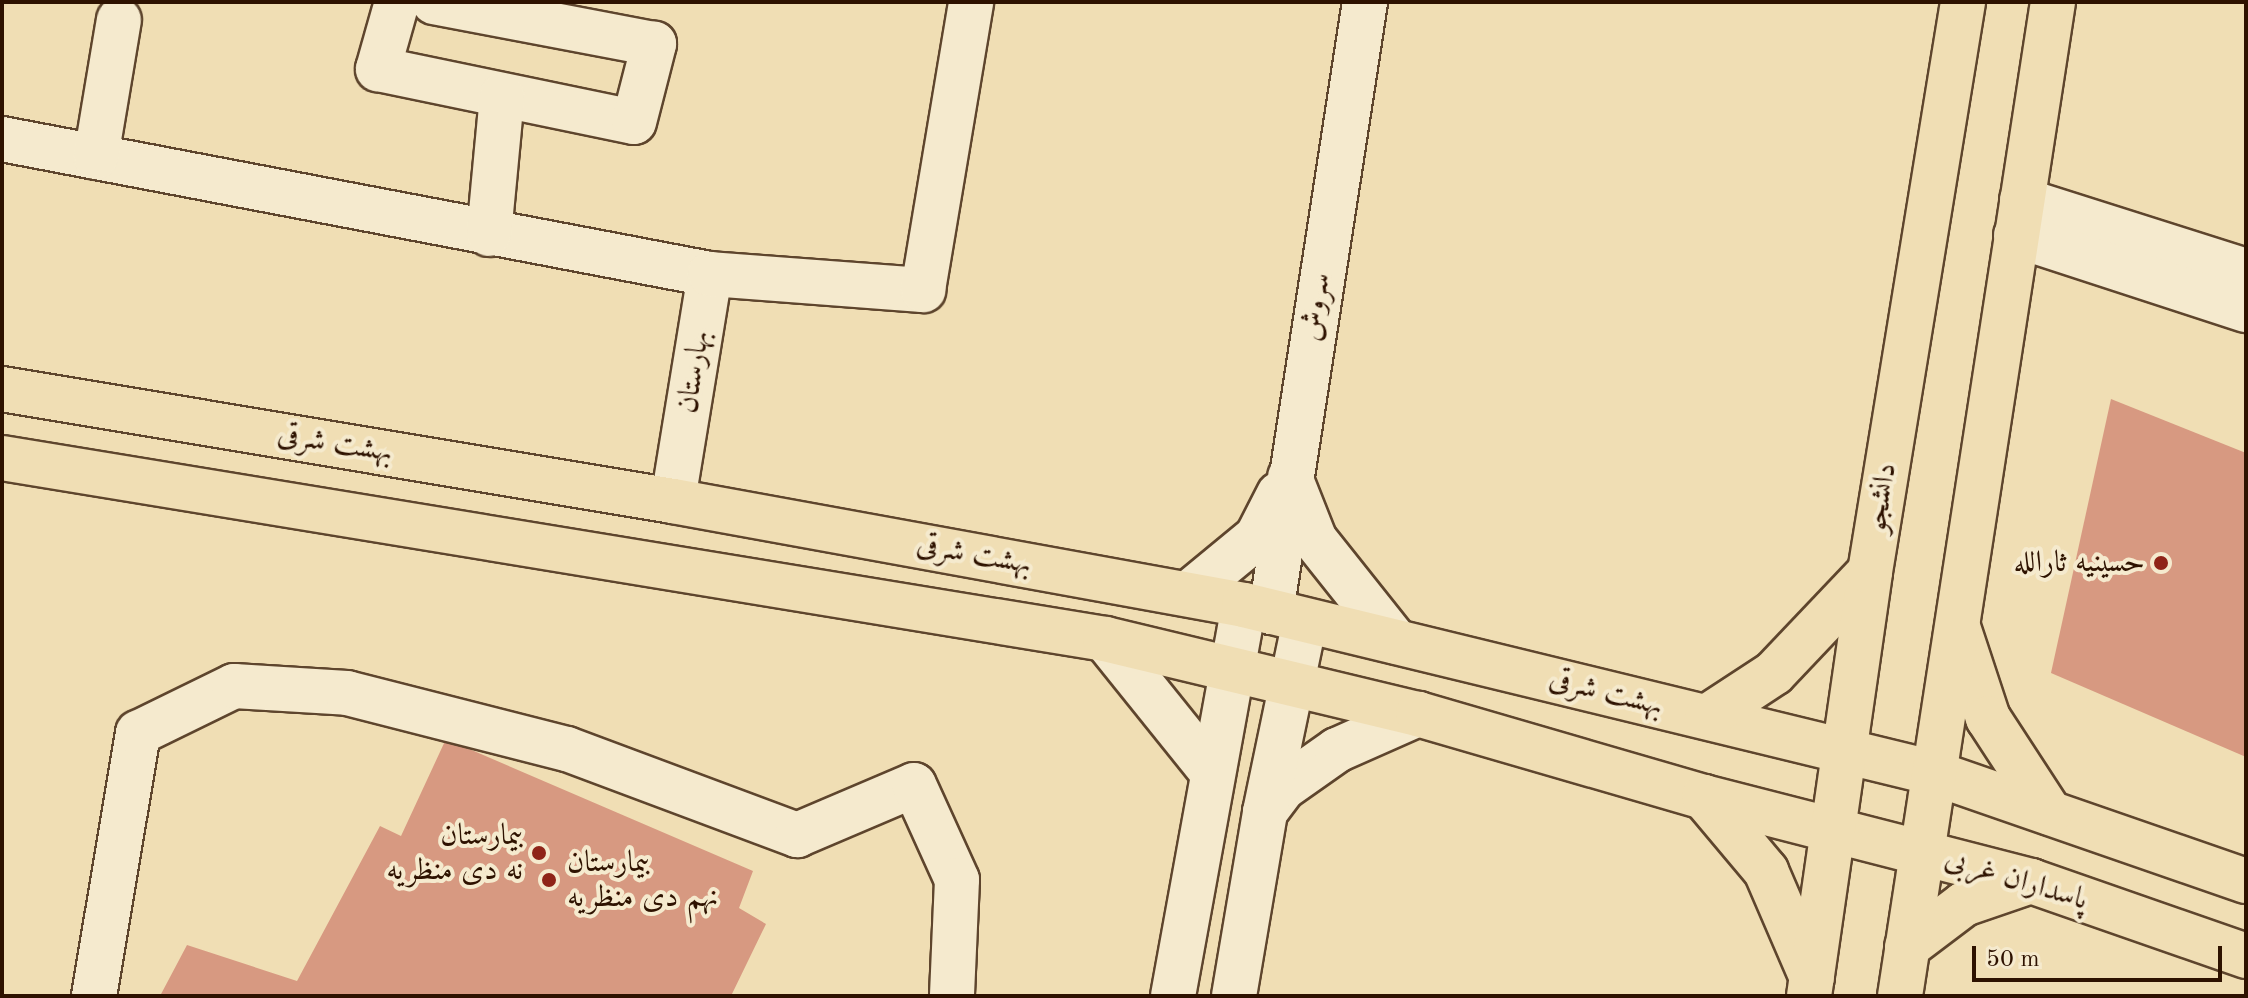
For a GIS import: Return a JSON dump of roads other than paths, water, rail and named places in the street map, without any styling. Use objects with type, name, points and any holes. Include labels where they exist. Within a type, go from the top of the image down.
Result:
[{"type":"main road","name":"دانشجو","points":[[1811,987],[1870,572],[1963,2]]},
{"type":"main road","points":[[1900,996],[1955,618],[2053,2]]},
{"type":"main road","name":"بهشت شرقی","points":[[2,389],[673,501],[1189,593],[1707,717],[1845,754],[1934,773]]},
{"type":"main road","name":"بهشت شرقی","points":[[2,458],[1105,639],[1418,714],[1704,797],[1922,851]]},
{"type":"main road","points":[[1707,717],[1774,673],[1870,572]]},
{"type":"main road","points":[[1955,618],[1988,718],[2050,813]]},
{"type":"main road","points":[[1934,773],[2246,881]]},
{"type":"main road","points":[[1704,797],[1766,871],[1811,987]]},
{"type":"main road","name":"پاسداران غربی","points":[[1922,851],[2031,881],[2246,956]]},
{"type":"main road","points":[[1907,947],[1964,904],[2031,881]]},
{"type":"street","points":[[397,2],[378,69],[634,122],[654,44],[434,2]]},
{"type":"street","points":[[2,139],[695,273],[923,290],[971,2]]},
{"type":"street","name":"سروش","points":[[1234,996],[1265,812],[1293,683],[1273,613],[1289,474],[1365,2]]},
{"type":"street","points":[[96,157],[119,20]]},
{"type":"street","points":[[489,234],[502,96]]},
{"type":"street","points":[[2019,217],[2246,271]]},
{"type":"street","points":[[2019,217],[2246,310]]},
{"type":"street","name":"بهارستان","points":[[673,501],[695,273]]},
{"type":"street","points":[[1189,593],[1257,537],[1289,474]]},
{"type":"street","points":[[1289,474],[1315,540],[1396,642]]},
{"type":"street","name":"سروش","points":[[1173,996],[1231,669],[1273,613]]},
{"type":"street","points":[[1105,639],[1211,771]]},
{"type":"street","points":[[94,996],[138,733],[234,686],[347,693],[567,749],[797,835],[914,785],[957,880],[952,996]]},
{"type":"street","points":[[1265,812],[1283,788],[1337,750],[1418,714]]},
{"type":"place","name":"حسینیه ثارالله","points":[[2161,563]]},
{"type":"place","name":"بیمارستان نه دی منظریه","points":[[539,853]]},
{"type":"place","name":"بیمارستان نهم دی منظریه","points":[[549,880]]}]
